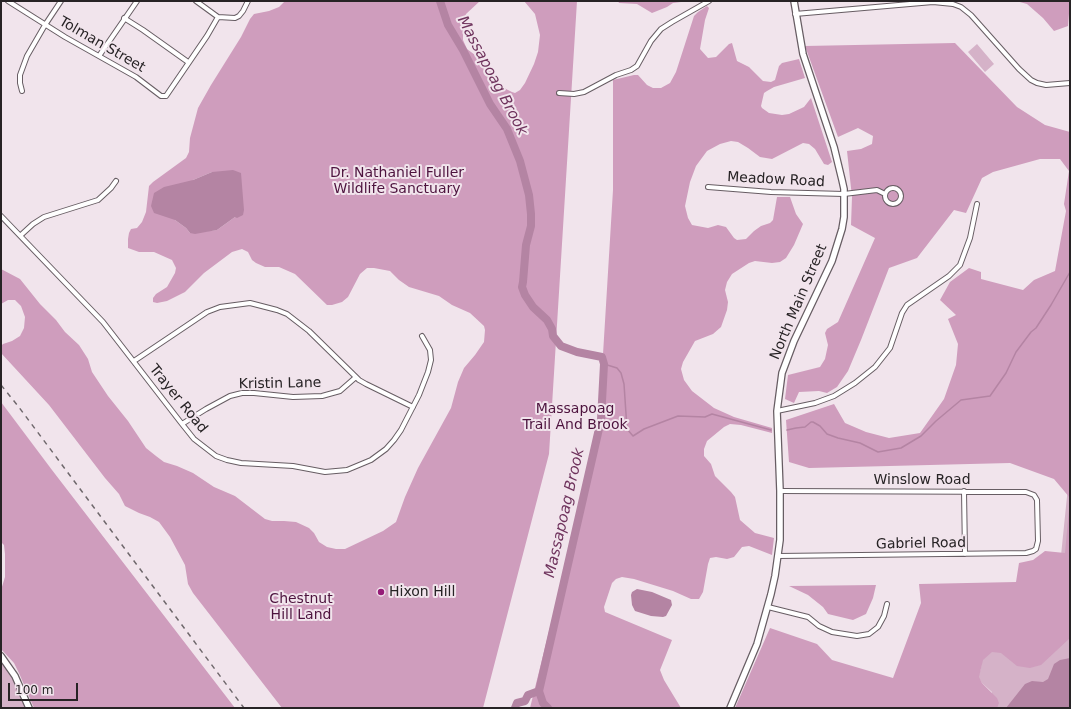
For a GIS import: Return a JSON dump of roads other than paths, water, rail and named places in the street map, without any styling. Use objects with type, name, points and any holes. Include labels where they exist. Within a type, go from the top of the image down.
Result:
[{"type":"main road","name":"North Main Street","points":[[730,708],[757,644],[772,594],[778,556],[780,540],[780,491],[777,412],[781,379],[789,351],[832,261],[842,230],[844,217],[843,184],[834,147],[803,54],[794,1]]},
{"type":"main road","points":[[1,656],[15,676],[29,708]]},
{"type":"street","name":"Tolman Street","points":[[8,1],[65,38],[136,76],[162,96],[166,96],[188,62]]},
{"type":"street","points":[[22,91],[20,79],[21,69],[26,56],[61,1]]},
{"type":"street","points":[[99,56],[137,1]]},
{"type":"street","points":[[196,1],[218,17],[235,18],[244,11],[248,1]]},
{"type":"street","points":[[559,92],[574,94],[584,92],[612,77],[631,70],[637,66],[651,40],[661,29],[709,1]]},
{"type":"street","points":[[796,14],[933,2],[951,2],[961,7],[971,15],[1019,69],[1031,80],[1046,85],[1070,83]]},
{"type":"street","points":[[124,18],[188,62],[207,36],[218,17]]},
{"type":"street","points":[[20,235],[44,217],[98,200],[116,181]]},
{"type":"street","name":"Meadow Road","points":[[708,187],[771,192],[844,194],[877,190],[885,194]]},
{"type":"street","points":[[895,187],[900,190],[901,198],[896,203],[891,204],[885,199],[885,194],[890,188],[895,187]]},
{"type":"street","points":[[777,412],[815,404],[834,396],[855,383],[875,367],[890,348],[902,313],[907,305],[949,276],[960,264],[968,245],[975,221],[977,204]]},
{"type":"street","name":"Trayer Road","points":[[1,216],[103,322],[182,424],[200,444],[216,456],[227,460],[241,463],[281,465],[325,472],[347,470],[371,460],[386,449],[401,430],[428,372],[431,360],[430,350],[422,336]]},
{"type":"street","points":[[134,361],[207,312],[220,306],[250,303],[277,310],[298,322],[356,377],[366,384],[413,407]]},
{"type":"street","name":"Kristin Lane","points":[[182,424],[206,408],[230,396],[242,393],[254,393],[293,397],[322,396],[340,391],[356,377]]},
{"type":"street","name":"Winslow Road","points":[[780,491],[1030,492],[1034,494],[1037,500],[1038,523]]},
{"type":"street","points":[[964,492],[965,554]]},
{"type":"street","name":"Gabriel Road","points":[[778,556],[1026,553],[1033,551],[1038,546],[1038,523]]},
{"type":"street","points":[[768,607],[808,617],[819,626],[832,632],[857,636],[870,634],[878,627],[884,616],[887,604]]},
{"type":"waterway","name":"Massapoag Brook","points":[[440,1],[448,25],[463,50],[490,104],[507,129],[520,161],[529,195],[531,214],[531,226],[526,245],[522,287],[525,295],[533,307],[547,320],[552,329],[553,336],[561,346],[577,352],[602,357],[604,364],[601,420],[539,691],[543,703],[548,708]]},
{"type":"waterway","points":[[787,430],[805,427],[813,422],[820,426],[827,434],[860,443],[878,452],[901,448],[921,436],[961,400],[990,396],[1006,373],[1016,352],[1031,332],[1036,328],[1070,272]]},
{"type":"waterway","points":[[604,364],[617,368],[621,373],[624,384],[627,429],[633,436],[644,429],[678,416],[705,417],[712,414],[771,430]]},
{"type":"waterway","points":[[515,708],[517,703],[525,701],[528,695],[539,691]]},
{"type":"railway","points":[[1,385],[244,708]]},
{"type":"place","name":"Hixon Hill","points":[[381,592]]},
{"type":"park label","name":"Dr. Nathaniel Fuller Wildlife Sanctuary","points":[[397,182]]},
{"type":"park label","name":"Massapoag Trail And Brook","points":[[575,418]]},
{"type":"park label","name":"Chestnut Hill Land","points":[[301,608]]}]
